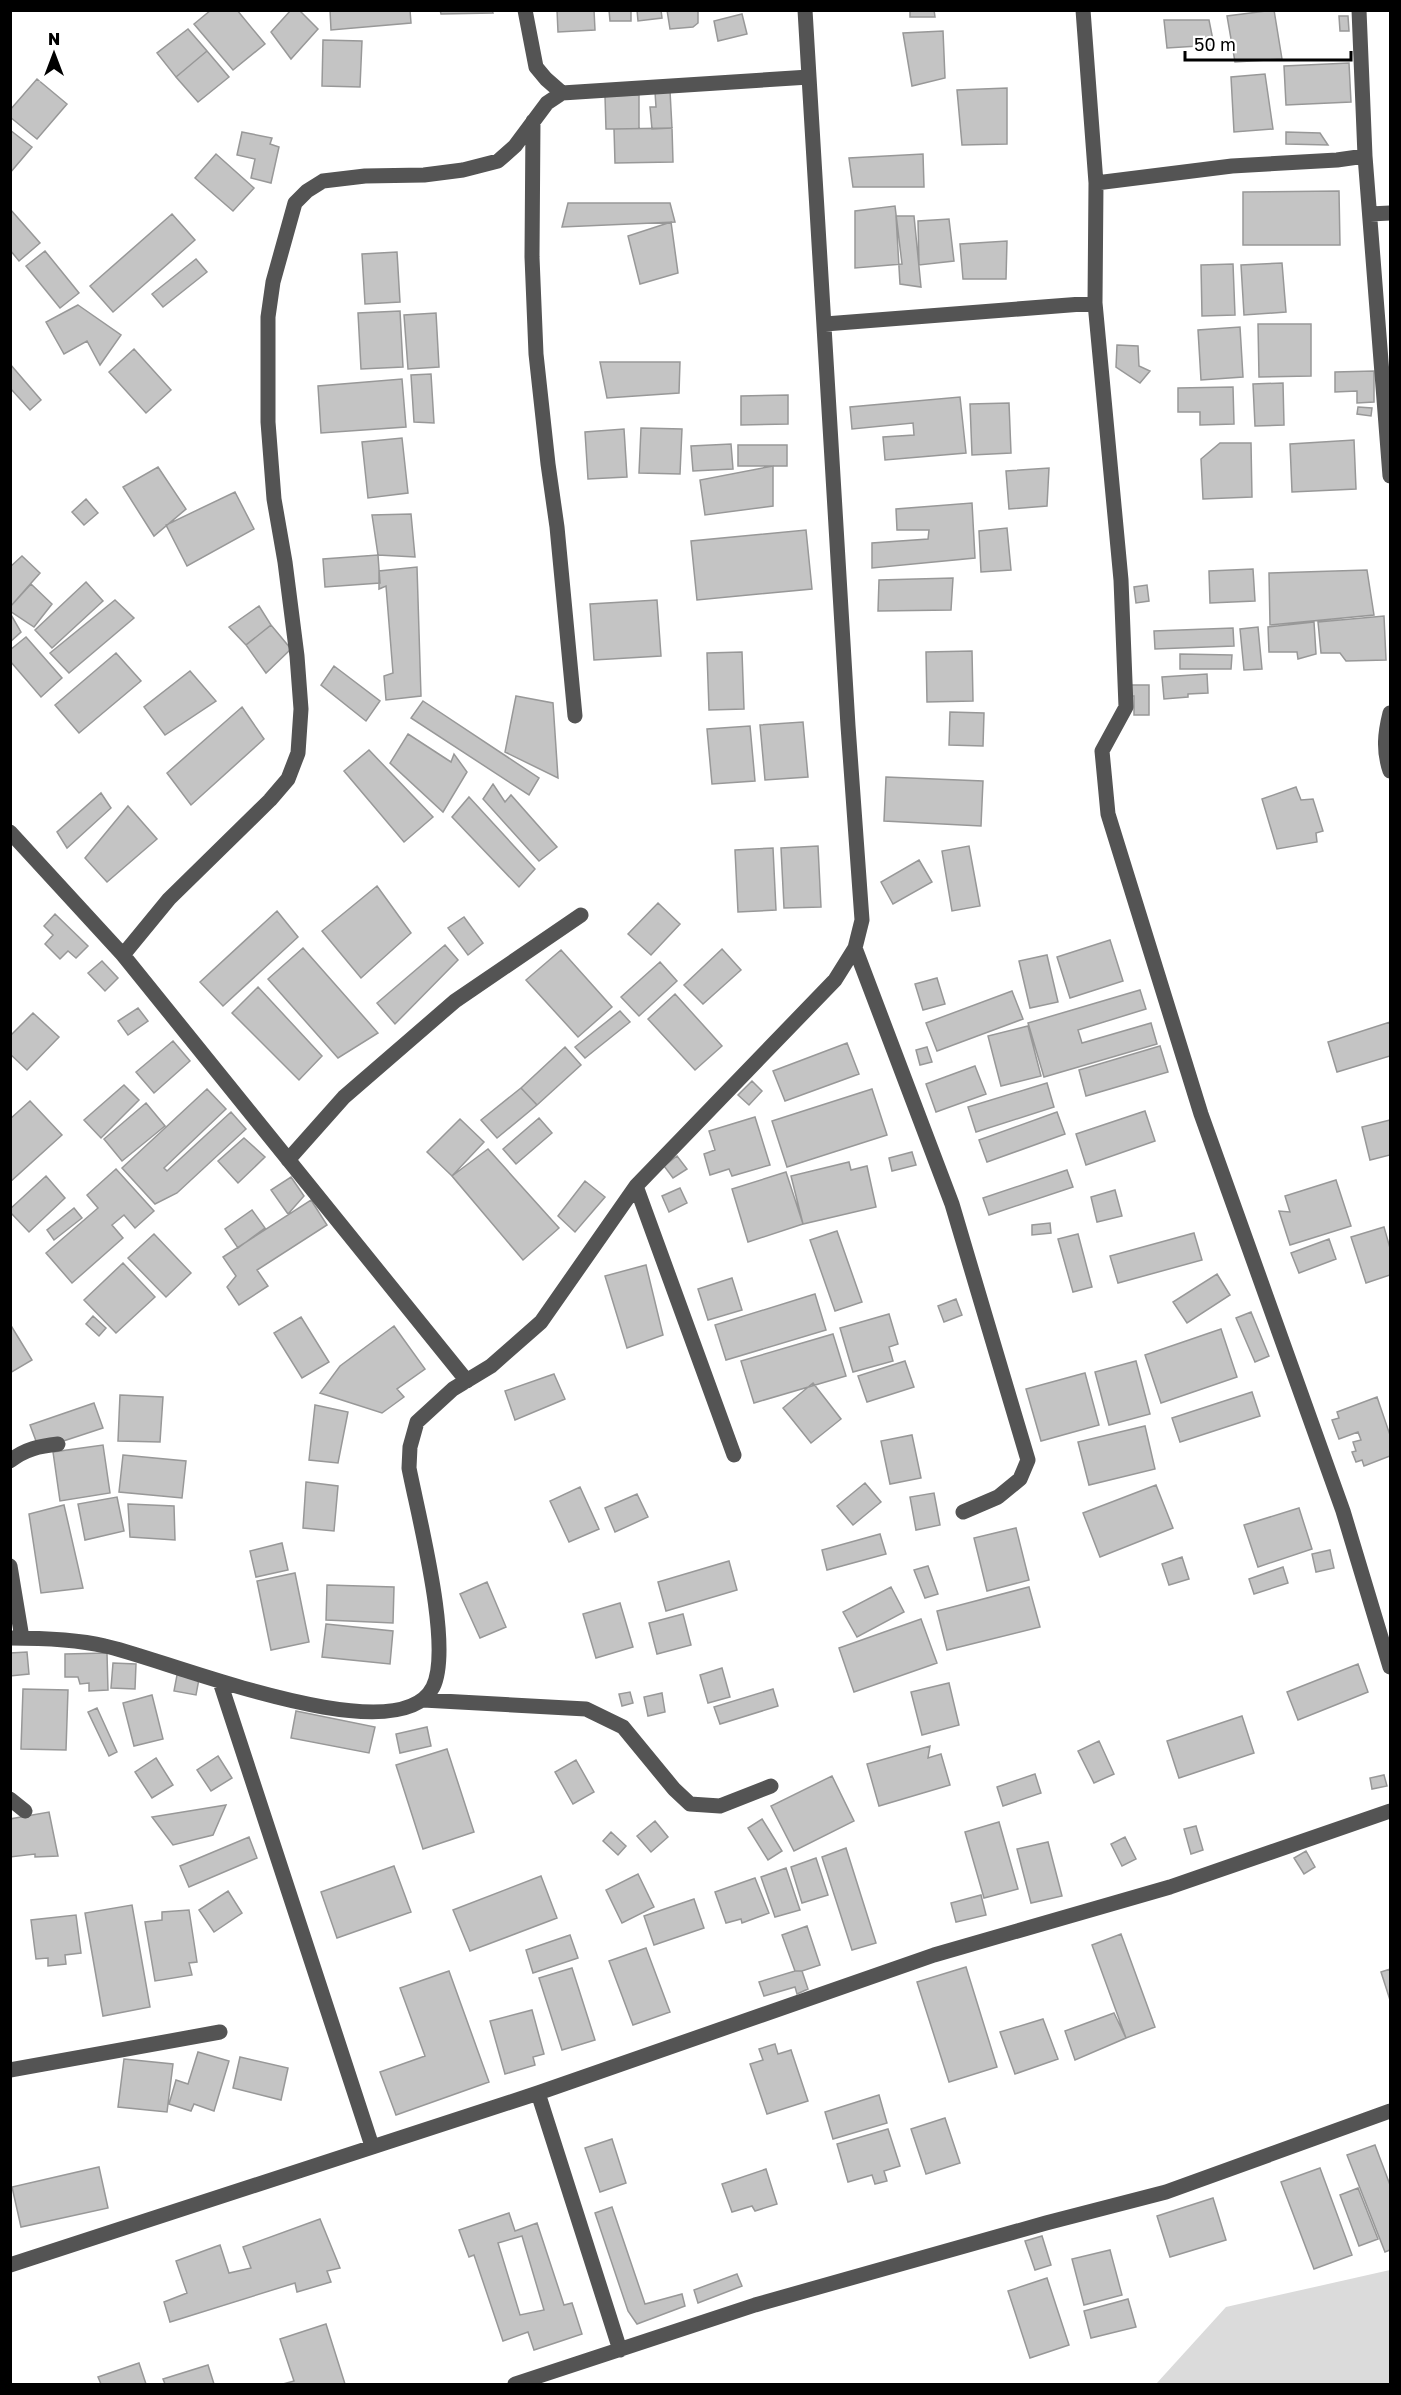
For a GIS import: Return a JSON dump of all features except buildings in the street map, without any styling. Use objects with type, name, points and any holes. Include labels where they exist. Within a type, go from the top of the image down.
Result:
[{"type":"street","points":[[525,10],[536,67],[562,93]]},
{"type":"street","points":[[10,1566],[16,1638],[46,1638],[105,1646],[250,1692],[332,1709],[380,1712],[410,1707],[423,1700],[434,1686],[438,1663],[439,1622],[409,1467],[410,1447],[417,1422],[453,1389],[491,1366],[541,1322],[636,1186],[835,980],[855,948],[862,920],[846,702],[805,10]]},
{"type":"street","points":[[1083,10],[1096,183],[1095,303],[1121,580],[1126,706],[1102,752],[1108,814],[1201,1114],[1343,1511],[1390,1668]]},
{"type":"street","points":[[1359,10],[1365,156],[1390,476]]},
{"type":"street","points":[[123,955],[169,898],[270,800],[288,779],[298,753],[301,710],[297,656],[274,499],[268,422],[268,317],[276,271],[295,203],[307,191],[323,181],[365,176],[424,175],[463,170],[498,161],[515,146],[547,103],[562,93],[809,77]]},
{"type":"street","points":[[533,121],[532,257],[536,354],[557,527],[575,716]]},
{"type":"street","points":[[1096,183],[1232,166],[1337,160],[1365,156]]},
{"type":"street","points":[[1370,214],[1390,213]]},
{"type":"street","points":[[825,324],[1095,303]]},
{"type":"street","points":[[1390,713],[1385,733],[1385,756],[1390,771]]},
{"type":"street","points":[[10,832],[123,955],[467,1381]]},
{"type":"street","points":[[288,1160],[344,1097],[455,1001],[581,915]]},
{"type":"street","points":[[855,948],[952,1204],[1028,1460],[1020,1479],[998,1497],[963,1512]]},
{"type":"street","points":[[636,1186],[734,1455]]},
{"type":"street","points":[[10,1461],[36,1447],[58,1444]]},
{"type":"street","points":[[220,1682],[372,2146]]},
{"type":"street","points":[[423,1700],[586,1709],[623,1727],[674,1789],[690,1804],[720,1806],[771,1786]]},
{"type":"street","points":[[10,1798],[25,1811]]},
{"type":"street","points":[[10,2265],[538,2092],[934,1955],[1170,1887],[1390,1811]]},
{"type":"street","points":[[10,2070],[220,2032]]},
{"type":"street","points":[[538,2092],[620,2350]]},
{"type":"street","points":[[515,2385],[755,2305],[1046,2223],[1166,2192],[1390,2111]]},
{"type":"shaded area","points":[[1390,2270],[1390,2384],[1156,2384],[1226,2307]]}]
